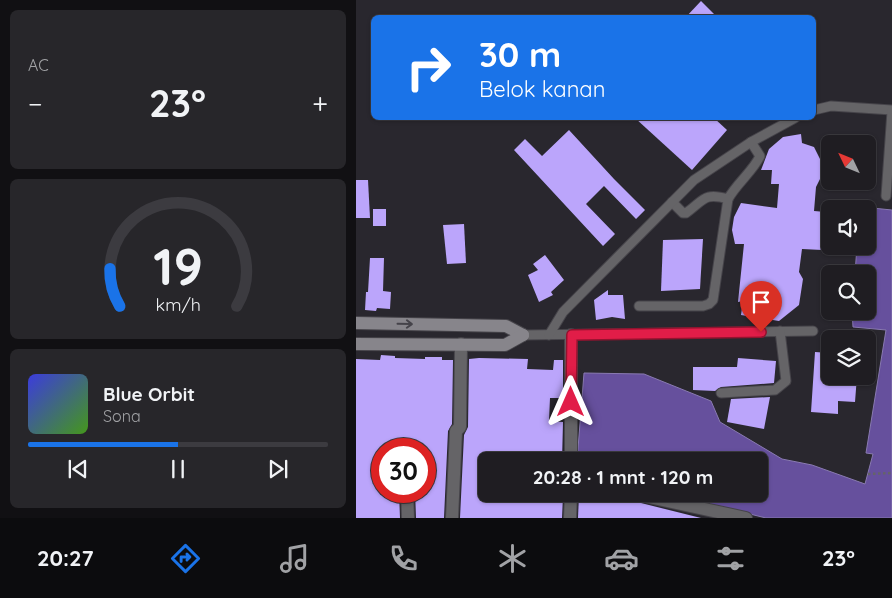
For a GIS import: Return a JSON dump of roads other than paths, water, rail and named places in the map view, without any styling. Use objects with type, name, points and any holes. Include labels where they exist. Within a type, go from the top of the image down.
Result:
[{"type":"street","points":[[356,323],[506,326],[523,335]]},
{"type":"street","points":[[505,345],[506,326]]},
{"type":"street","points":[[356,344],[505,345],[523,335]]},
{"type":"street","points":[[571,452],[572,335]]},
{"type":"street","points":[[452,518],[456,431],[460,427],[461,344]]},
{"type":"street","points":[[570,518],[571,502]]},
{"type":"street","points":[[673,502],[746,518]]},
{"type":"street","points":[[407,503],[408,518]]},
{"type":"lane","points":[[816,110],[831,106],[892,110],[886,196]]},
{"type":"lane","points":[[549,335],[563,312],[694,180],[751,142],[791,120]]},
{"type":"lane","points":[[639,306],[703,306],[713,300],[728,199],[735,185],[758,161],[760,156],[751,142]]},
{"type":"lane","points":[[672,202],[683,213],[686,213],[706,196],[715,195],[728,199]]},
{"type":"lane","points":[[720,393],[775,390],[786,381],[780,331]]},
{"type":"lane","points":[[523,335],[814,331]]}]
